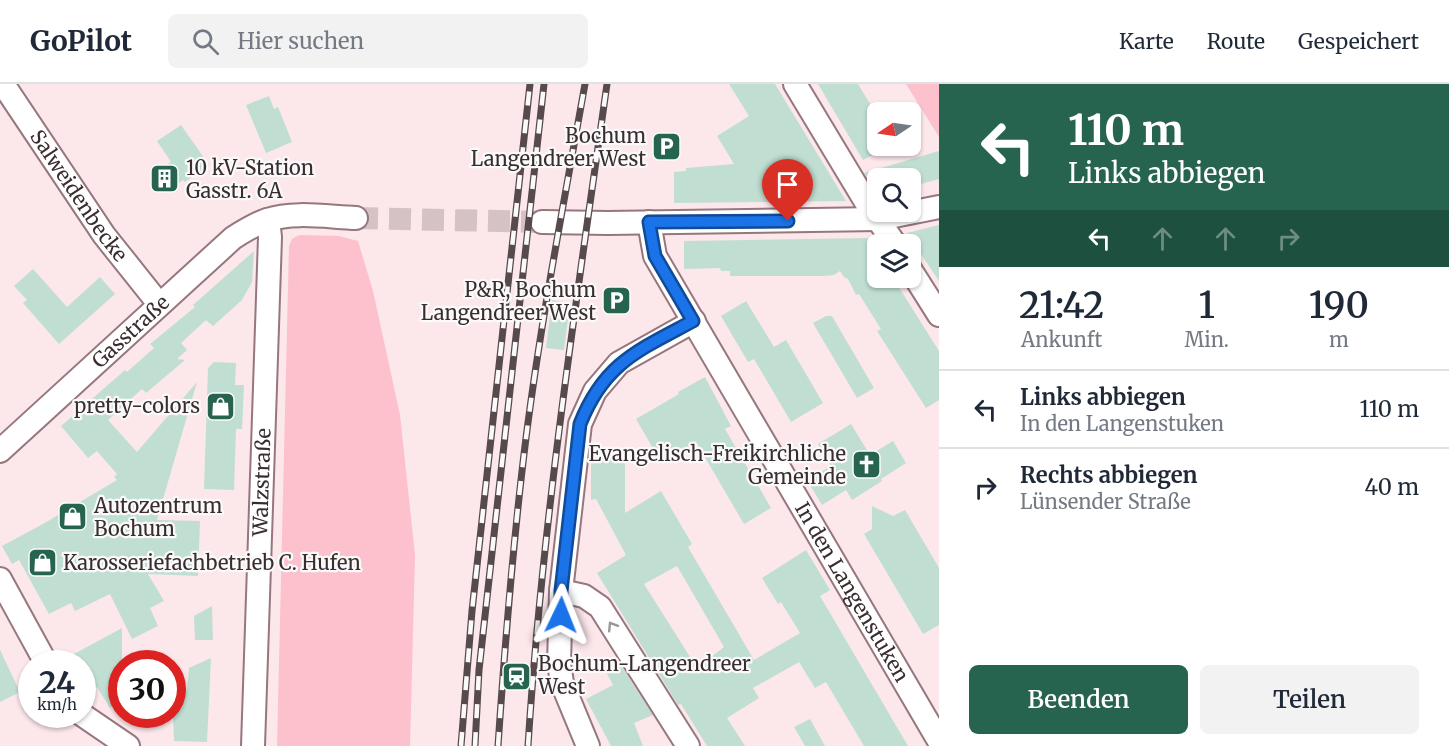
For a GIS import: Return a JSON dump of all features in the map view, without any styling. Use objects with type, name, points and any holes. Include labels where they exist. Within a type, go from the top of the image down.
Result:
[{"type":"street","name":"Salweidenbecke","points":[[3,84],[104,235],[159,304]]},
{"type":"street","points":[[795,84],[867,205]]},
{"type":"street","points":[[921,211],[939,207]]},
{"type":"street","name":"Gasstraße","points":[[0,451],[233,238],[250,227],[268,220],[287,217],[357,218]]},
{"type":"street","points":[[542,222],[867,219]]},
{"type":"street","name":"Walzstraße","points":[[253,746],[270,237],[268,220]]},
{"type":"street","name":"In den Langenstuken","points":[[649,222],[655,256],[939,741]]},
{"type":"street","points":[[921,286],[939,315]]},
{"type":"street","points":[[588,746],[562,683],[559,663],[561,591],[580,424],[595,391],[619,363],[693,321]]},
{"type":"street","points":[[0,579],[39,650]]},
{"type":"street","points":[[561,591],[584,596],[600,607],[688,746]]},
{"type":"street","points":[[96,724],[128,746]]},
{"type":"shaded area","points":[[906,84],[939,84],[939,137],[921,108],[921,102],[917,102]]},
{"type":"shaded area","points":[[299,235],[339,236],[358,241],[373,291],[400,415],[415,555],[410,746],[277,746],[289,246],[292,239]]},
{"type":"building","points":[[729,84],[775,84],[846,201],[674,203],[674,172],[686,171],[686,168],[734,164],[717,136],[749,116]]},
{"type":"building","points":[[818,84],[858,84],[869,102],[867,102],[867,156],[870,156],[863,160]]},
{"type":"building","points":[[269,96],[274,109],[278,107],[292,142],[266,153],[246,105]]},
{"type":"building","points":[[181,125],[209,165],[168,191],[155,172],[171,162],[157,141]]},
{"type":"building","points":[[939,151],[939,179],[921,184],[921,168],[881,168]]},
{"type":"building","points":[[939,225],[939,281],[921,254],[921,234],[907,233]]},
{"type":"building","points":[[867,238],[867,288],[899,288],[939,351],[939,400],[926,408],[877,331],[881,329],[859,294],[856,295],[848,279],[840,271],[834,275],[823,276],[730,276],[730,271],[721,271],[720,268],[684,269],[684,241]]},
{"type":"building","points":[[254,251],[252,282],[242,300],[213,326],[206,320],[181,343],[187,350],[177,359],[185,360],[146,393],[142,389],[108,420],[137,452],[197,382],[157,520],[200,521],[198,576],[148,574],[164,601],[150,608],[158,626],[132,639],[110,594],[75,611],[71,603],[49,614],[19,560],[12,564],[2,546],[117,480],[114,477],[117,474],[97,451],[88,458],[61,426],[154,348],[150,344],[195,307],[193,305]]},
{"type":"building","points":[[33,269],[67,307],[100,277],[115,294],[59,344],[23,303],[27,300],[14,286]]},
{"type":"building","points":[[552,300],[570,303],[564,350],[546,348]]},
{"type":"building","points":[[746,301],[774,347],[786,340],[823,403],[791,422],[754,359],[748,362],[721,316]]},
{"type":"building","points":[[826,316],[832,316],[874,388],[857,398],[813,323]]},
{"type":"building","points":[[214,362],[236,363],[235,385],[244,385],[242,429],[236,429],[234,490],[204,489],[208,368]]},
{"type":"building","points":[[705,377],[731,426],[725,429],[771,508],[744,524],[696,442],[661,462],[636,419]]},
{"type":"building","name":"Evangelisch-Freikirchliche Gemeinde","points":[[851,424],[870,455],[893,441],[906,463],[852,500],[846,490],[822,505],[807,480],[831,466],[818,444]]},
{"type":"building","points":[[591,457],[625,457],[625,513],[661,491],[692,544],[688,547],[754,660],[800,633],[781,602],[778,604],[762,578],[806,550],[830,590],[820,596],[908,746],[864,746],[826,682],[815,688],[799,662],[753,688],[759,698],[727,718],[745,746],[707,746],[681,704],[678,705],[597,573],[626,555],[596,499],[591,500]],"holes":[[[677,566],[724,647],[697,668],[644,584]]]},
{"type":"building","points":[[872,506],[893,516],[905,510],[939,568],[939,625],[923,634],[864,534],[872,529]]},
{"type":"building","points":[[212,606],[213,640],[195,640],[194,616]]},
{"type":"building","points":[[122,628],[122,650],[108,650],[108,705],[96,688],[96,650],[81,650]]},
{"type":"building","points":[[0,650],[18,688],[18,693],[0,702]]},
{"type":"building","points":[[211,658],[207,742],[174,741],[173,728],[186,728],[186,690],[189,668]]},
{"type":"building","points":[[618,661],[653,715],[634,723],[643,746],[611,746],[586,699],[613,685],[604,668]]},
{"type":"building","points":[[810,719],[825,746],[805,746],[794,727]]},
{"type":"tunnel","points":[[356,218],[542,222]]},
{"type":"railway","points":[[461,746],[472,611],[530,84]]},
{"type":"railway","points":[[475,746],[479,670],[544,84]]},
{"type":"railway","points":[[498,746],[510,592],[526,438],[546,305],[585,84]]},
{"type":"railway","points":[[528,746],[551,497],[607,84]]},
{"type":"place","name":"Bochum Langendreer West","points":[[667,147]]},
{"type":"place","name":"10 kV-Station Gasstr. 6A","points":[[165,179]]},
{"type":"place","name":"P&R, Bochum Langendreer West","points":[[617,301]]},
{"type":"place","name":"pretty-colors","points":[[221,406]]},
{"type":"place","name":"Evangelisch-Freikirchliche Gemeinde","points":[[867,465]]},
{"type":"place","name":"Autozentrum Bochum","points":[[73,517]]},
{"type":"place","name":"Karosseriefachbetrieb C. Hufen","points":[[42,563]]},
{"type":"place","name":"Bochum-Langendreer West","points":[[517,676]]},
{"type":"route","points":[[561,615],[561,591],[580,424],[586,407],[595,391],[619,363],[693,321],[655,256],[649,222],[788,221]]}]
